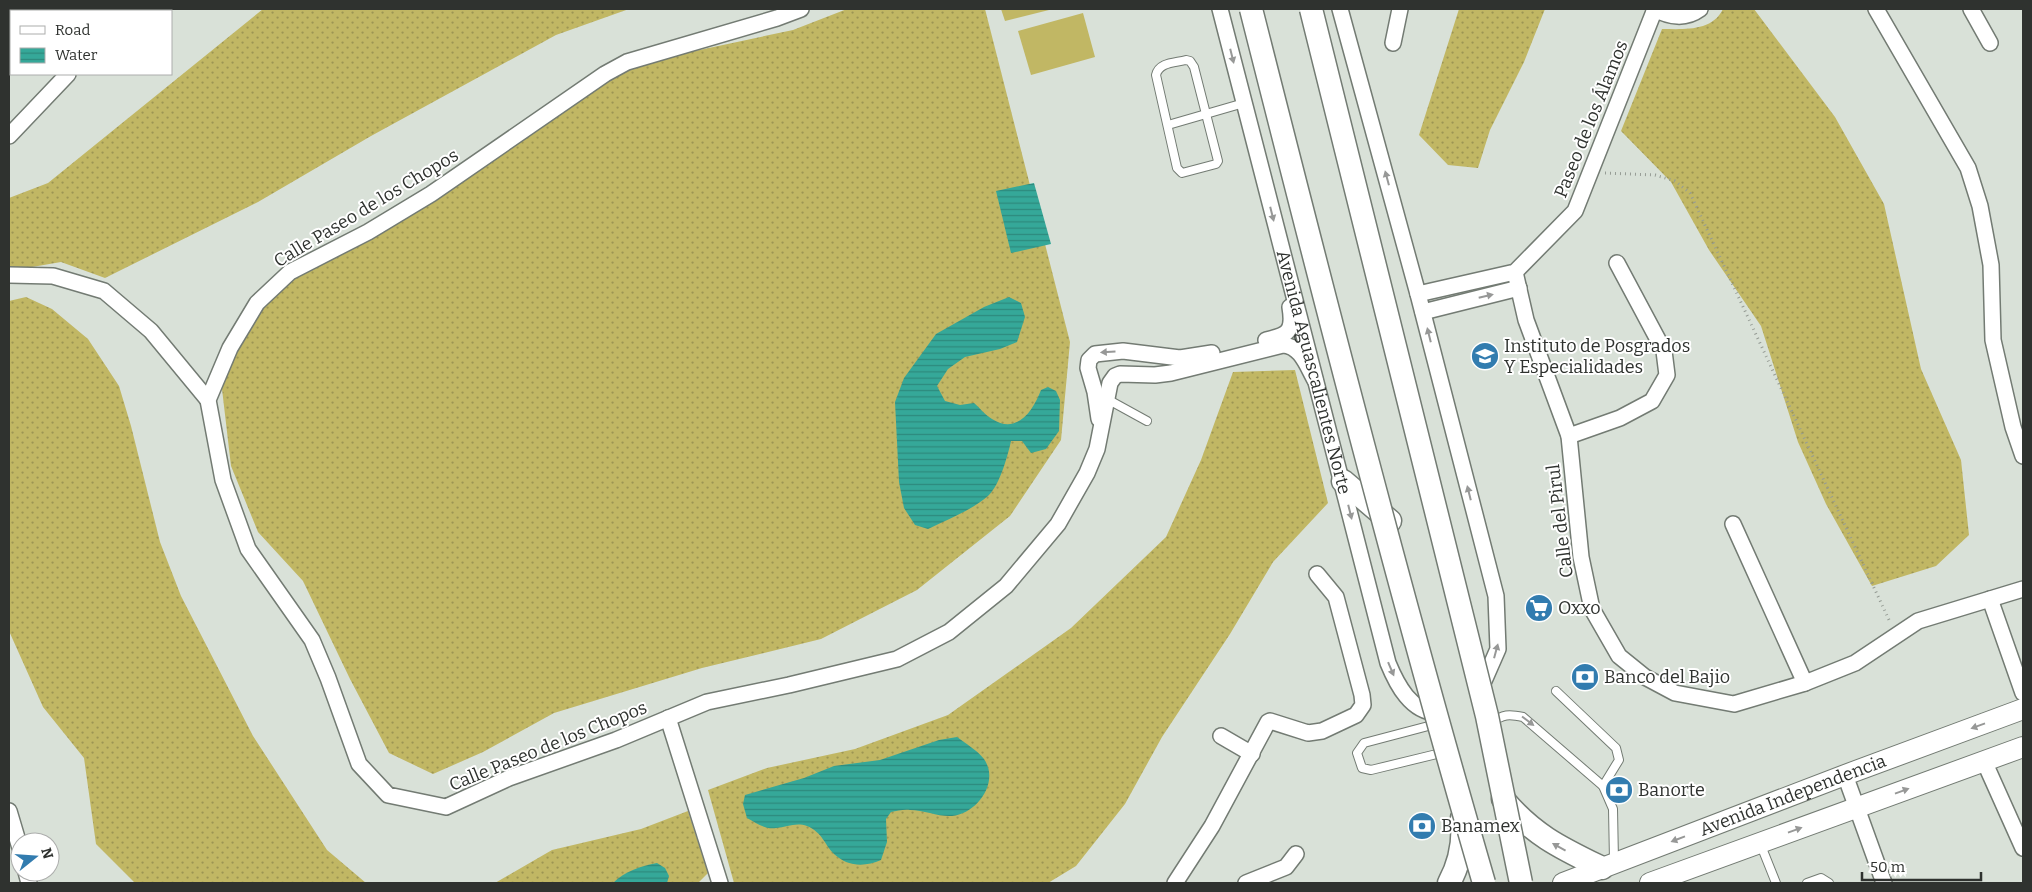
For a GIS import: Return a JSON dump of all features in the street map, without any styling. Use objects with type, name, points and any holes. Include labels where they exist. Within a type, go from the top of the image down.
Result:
[{"type":"main road","points":[[1251,9],[1462,812],[1483,883]]},
{"type":"main road","name":"Avenida Aguascalientes Norte","points":[[1255,9],[1391,521],[1445,752],[1462,812]]},
{"type":"main road","points":[[1301,9],[1503,799],[1527,883]]},
{"type":"main road","points":[[1311,9],[1487,716],[1521,883]]},
{"type":"main road","points":[[1343,482],[1391,521]]},
{"type":"main road","name":"Avenida Independencia","points":[[1563,883],[2023,709]]},
{"type":"main road","name":"Avenida Independencia","points":[[1650,883],[2023,747]]},
{"type":"main road","points":[[1503,799],[1516,814],[1547,840],[1608,866]]},
{"type":"main road","points":[[1449,883],[1461,849],[1463,834],[1462,812]]},
{"type":"main road","points":[[1462,812],[1458,826],[1472,883]]},
{"type":"street","name":"Calle Paseo de los Chopos","points":[[801,9],[777,18],[627,62],[589,85],[431,194],[368,232],[290,272],[257,303],[230,348],[208,400],[223,480],[248,549],[312,640],[359,764],[388,795],[446,807],[509,778],[616,740],[707,702],[789,685],[897,659],[949,632],[1006,586],[1058,524],[1087,473],[1097,449],[1110,383],[1115,376],[1120,374],[1155,375],[1171,373],[1283,345],[1296,349],[1315,380]]},
{"type":"street","name":"Avenida Aguascalientes Norte","points":[[1220,9],[1281,253],[1343,482],[1388,663],[1397,683],[1411,701],[1438,718]]},
{"type":"street","points":[[1340,9],[1423,312],[1496,596],[1498,649],[1477,696]]},
{"type":"street","points":[[1393,43],[1400,9]]},
{"type":"street","name":"Paseo de los Álamos","points":[[1515,272],[1575,211],[1655,9],[1668,16],[1684,16],[1700,9]]},
{"type":"street","points":[[1876,9],[1968,168],[1980,206],[1991,265],[1993,340],[2013,427],[2023,456]]},
{"type":"street","points":[[1971,9],[1990,43]]},
{"type":"street","points":[[9,136],[67,75]]},
{"type":"street","name":"Calle Paseo de los Chopos","points":[[1100,433],[1095,392],[1088,368],[1090,360],[1095,354],[1123,351],[1171,357],[1188,357],[1280,337],[1287,333],[1291,326],[1291,318],[1281,270],[1281,253]]},
{"type":"street","points":[[1569,436],[1620,418],[1652,401],[1667,375],[1664,351],[1617,263]]},
{"type":"street","points":[[1418,294],[1515,272]]},
{"type":"street","name":"Calle del Pirul","points":[[1515,272],[1526,320],[1569,436],[1580,557],[1592,609],[1619,656],[1645,677],[1675,693],[1734,704],[1805,684],[1855,662],[1918,622],[2023,590]]},
{"type":"street","points":[[9,275],[53,276],[104,291],[151,331],[208,400]]},
{"type":"street","points":[[1423,312],[1518,288]]},
{"type":"street","points":[[1733,524],[1805,684]]},
{"type":"street","points":[[1175,883],[1212,826],[1269,721],[1308,733],[1322,731],[1356,715],[1362,705],[1362,695],[1336,597],[1317,574]]},
{"type":"street","points":[[1995,598],[2023,667]]},
{"type":"street","points":[[1995,598],[2023,693]]},
{"type":"street","name":"Calle Paseo de los Chopos","points":[[668,718],[720,883]]},
{"type":"street","points":[[1221,736],[1252,754]]},
{"type":"street","points":[[1984,761],[2019,829],[2023,848]]},
{"type":"street","points":[[1845,775],[1884,883]]},
{"type":"street","points":[[9,811],[15,832]]},
{"type":"street","points":[[1246,883],[1286,867],[1296,854]]},
{"type":"lane","points":[[1186,60],[1194,67],[1218,158],[1216,164],[1182,173],[1179,171],[1168,125],[1156,75],[1162,65],[1186,60]]},
{"type":"lane","points":[[1168,125],[1244,103]]},
{"type":"lane","points":[[1107,399],[1147,421]]},
{"type":"lane","points":[[1556,691],[1616,748],[1619,760],[1604,786]]},
{"type":"lane","points":[[1486,727],[1501,715],[1510,714],[1523,717],[1604,786],[1613,809],[1608,866]]},
{"type":"lane","points":[[1438,718],[1364,743],[1357,753],[1362,768],[1371,770],[1445,752]]},
{"type":"lane","points":[[1760,843],[1776,883]]},
{"type":"lane","points":[[1807,883],[1821,878],[1826,879],[1829,883]]},
{"type":"path","points":[[1592,172],[1655,175],[1675,181],[1690,193],[1896,635]]},
{"type":"shaded area","points":[[263,9],[629,9],[556,35],[371,136],[258,202],[105,278],[61,262],[9,271],[9,198],[48,183]]},
{"type":"shaded area","points":[[847,9],[985,9],[1070,342],[1061,440],[1010,516],[917,590],[821,639],[702,668],[554,713],[483,752],[433,774],[389,753],[350,679],[303,581],[258,532],[231,466],[222,389],[247,324],[300,271],[629,65],[793,30]]},
{"type":"shaded area","points":[[1001,9],[1053,9],[1005,21]]},
{"type":"shaded area","points":[[1459,9],[1545,9],[1524,62],[1490,130],[1478,168],[1448,165],[1419,135]]},
{"type":"shaded area","points":[[1723,9],[1754,9],[1835,117],[1884,204],[1921,369],[1961,460],[1969,535],[1936,566],[1872,586],[1826,504],[1798,442],[1761,326],[1709,250],[1671,182],[1621,131],[1662,29],[1696,28],[1712,22]]},
{"type":"shaded area","points":[[1083,13],[1095,57],[1031,75],[1018,31]]},
{"type":"shaded area","points":[[26,297],[52,309],[88,339],[119,386],[160,542],[181,596],[253,736],[327,850],[366,883],[135,883],[96,844],[84,758],[43,707],[9,631],[9,301]]},
{"type":"shaded area","points":[[1295,370],[1328,503],[1273,562],[1230,634],[1162,737],[1125,804],[1076,866],[1048,883],[734,883],[708,790],[767,768],[855,749],[948,715],[1071,628],[1166,537],[1201,460],[1233,372]]},
{"type":"shaded area","points":[[688,811],[708,873],[698,883],[495,883],[552,850],[641,829]]},
{"type":"water","points":[[1034,183],[1051,244],[1011,253],[996,191]]},
{"type":"water","points":[[1009,297],[1021,303],[1025,317],[1017,342],[1000,349],[965,357],[948,369],[937,386],[945,401],[960,405],[974,403],[992,419],[1009,424],[1016,422],[1029,413],[1041,390],[1048,387],[1056,391],[1060,400],[1059,431],[1046,449],[1031,453],[1022,441],[1011,441],[1000,477],[989,495],[968,510],[928,529],[915,525],[904,508],[899,482],[895,402],[904,378],[936,334],[984,307]]},
{"type":"water","points":[[957,737],[984,759],[989,777],[983,795],[970,809],[952,816],[908,810],[891,812],[886,819],[887,842],[881,860],[863,865],[851,863],[834,854],[820,835],[807,826],[795,825],[769,828],[747,818],[743,804],[745,795],[804,778],[834,766],[880,760],[939,740]]},
{"type":"water","points":[[657,863],[665,868],[669,876],[667,883],[613,883],[623,875],[634,870]]},
{"type":"place","name":"Instituto de Posgrados Y Especialidades","points":[[1485,356]]},
{"type":"place","name":"Oxxo","points":[[1539,608]]},
{"type":"place","name":"Banco del Bajio","points":[[1585,677]]},
{"type":"place","name":"Banorte","points":[[1619,790]]},
{"type":"place","name":"Banamex","points":[[1422,826]]}]
